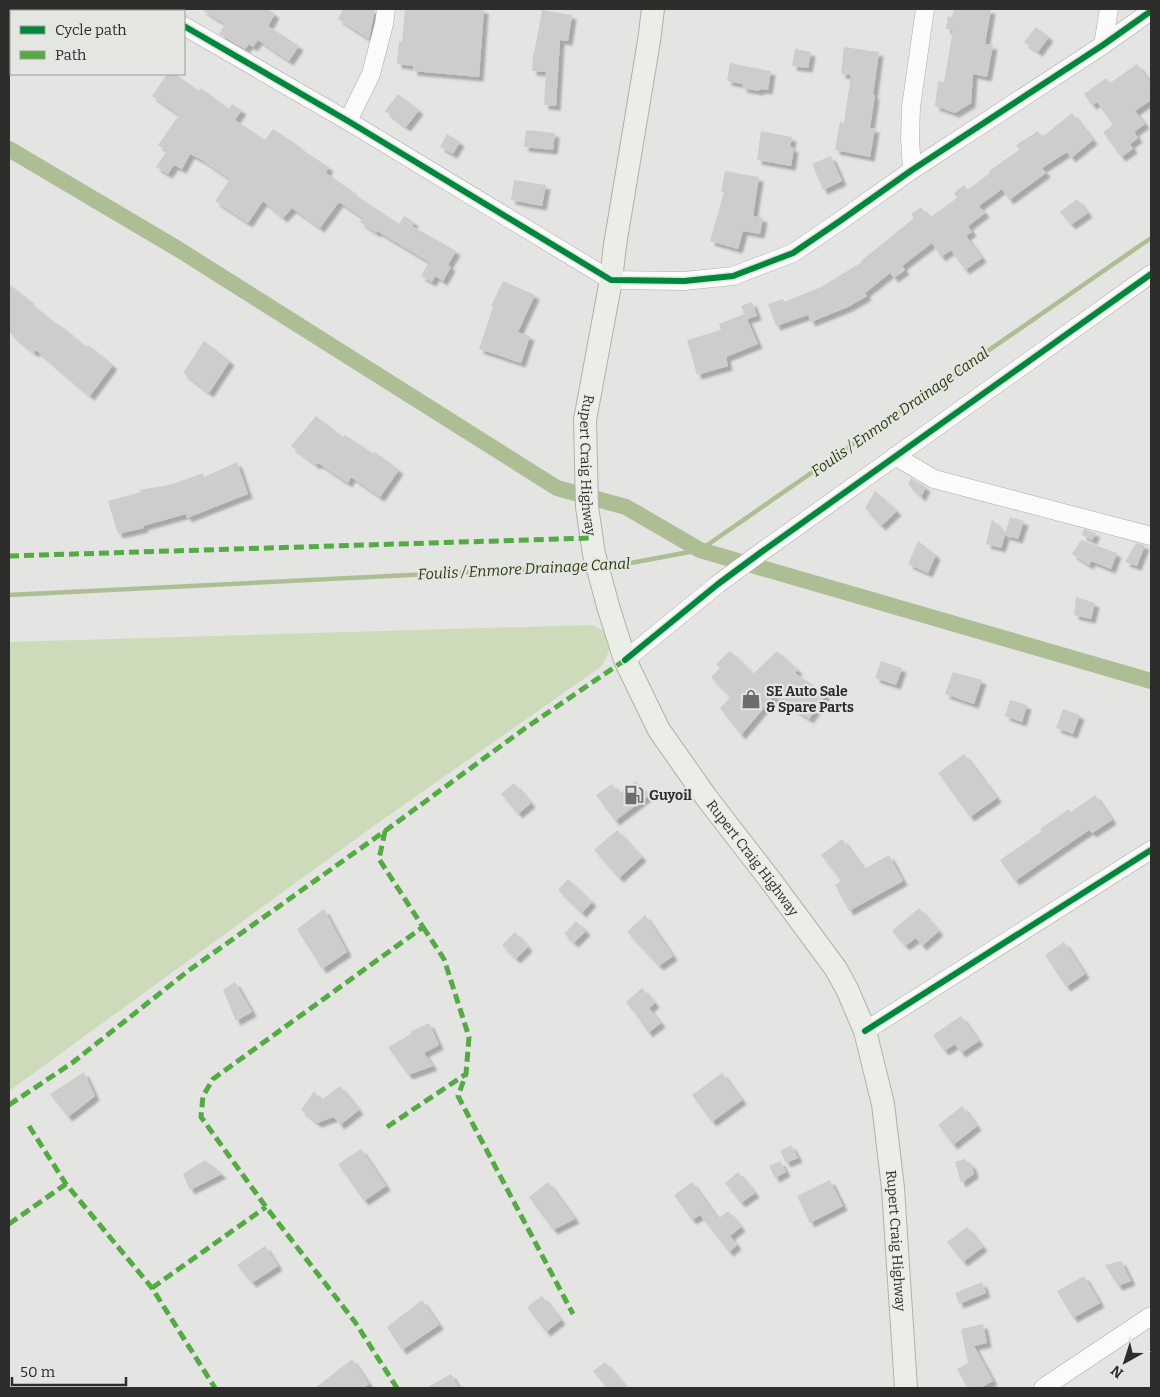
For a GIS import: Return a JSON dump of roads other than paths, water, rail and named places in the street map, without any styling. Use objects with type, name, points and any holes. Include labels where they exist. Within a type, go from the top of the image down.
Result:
[{"type":"main road","name":"Rupert Craig Highway","points":[[652,9],[649,41],[615,245],[611,280],[585,420],[588,507],[594,554],[625,660],[659,730],[706,797],[772,881],[836,969],[865,1031],[883,1104],[889,1151],[906,1388]]},
{"type":"street","points":[[348,120],[371,74],[386,9]]},
{"type":"street","points":[[912,170],[911,107],[925,9]]},
{"type":"street","points":[[1103,45],[1109,9]]},
{"type":"street","points":[[185,27],[348,120],[611,280],[684,281],[733,276],[793,253],[912,170],[1103,45],[1151,11]]},
{"type":"street","points":[[625,660],[718,584],[760,553],[1151,274]]},
{"type":"street","points":[[895,456],[934,479],[1151,536]]},
{"type":"street","points":[[865,1031],[1151,850]]},
{"type":"street","points":[[1043,1388],[1151,1316]]},
{"type":"waterway","points":[[9,149],[178,249],[557,488],[626,507],[700,550],[1151,681]]},
{"type":"waterway","name":"Foulis / Enmore Drainage Canal","points":[[604,566],[620,565],[700,550],[1151,238]]},
{"type":"waterway","name":"Foulis / Enmore Drainage Canal","points":[[9,595],[591,566]]},
{"type":"place","name":"SE Auto Sale & Spare Parts","points":[[751,699]]},
{"type":"place","name":"Guyoil","points":[[634,795]]}]
